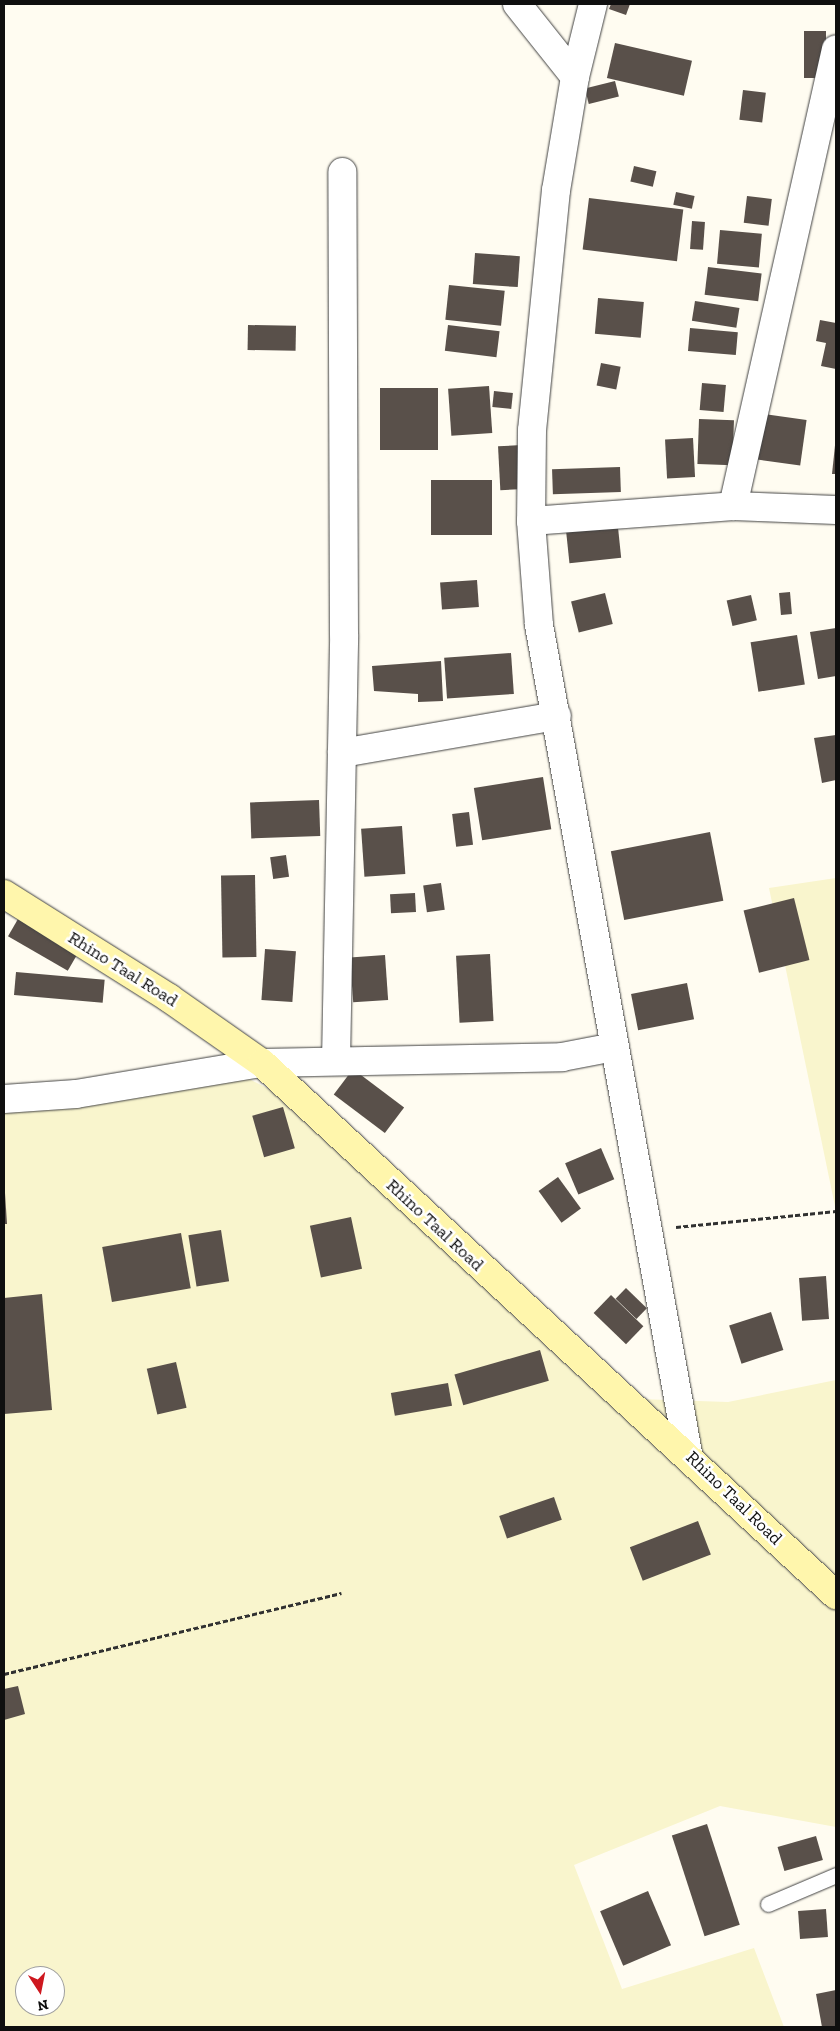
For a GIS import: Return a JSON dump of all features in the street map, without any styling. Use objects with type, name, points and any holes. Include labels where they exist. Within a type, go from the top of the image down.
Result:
[{"type":"street","points":[[517,4],[575,77]]},
{"type":"street","points":[[593,4],[575,77],[556,190],[532,430],[531,521],[539,625],[557,716],[614,1047],[688,1453]]},
{"type":"street","points":[[733,506],[836,49]]},
{"type":"street","points":[[336,1061],[342,753],[342,172]]},
{"type":"street","points":[[531,521],[733,506],[836,510]]},
{"type":"street","points":[[342,753],[557,716]]},
{"type":"street","name":"Rhino Taal Road","points":[[4,894],[169,998],[262,1063],[602,1381],[688,1453],[836,1595]]},
{"type":"street","points":[[4,1099],[76,1094],[262,1063],[562,1057],[614,1047]]},
{"type":"lane","points":[[768,1904],[836,1875]]},
{"type":"path","points":[[648,1230],[836,1211]]},
{"type":"path","points":[[4,1674],[341,1593]]},
{"type":"shaded area","points":[[836,878],[836,1211],[769,888]]},
{"type":"shaded area","points":[[247,1078],[283,1096],[608,1398],[728,1402],[836,1380],[836,1827],[720,1806],[574,1865],[622,1989],[754,1948],[784,2027],[4,2027],[4,1108]]},
{"type":"building","points":[[611,4],[630,4],[626,15],[609,9]]},
{"type":"building","points":[[804,31],[826,31],[826,78],[804,78]]},
{"type":"building","points":[[615,43],[692,61],[684,96],[607,78]]},
{"type":"building","points":[[615,81],[619,97],[589,104],[585,88]]},
{"type":"building","points":[[743,90],[766,93],[762,123],[739,120]]},
{"type":"building","points":[[634,166],[656,171],[653,187],[630,182]]},
{"type":"building","points":[[676,192],[695,196],[692,209],[673,205]]},
{"type":"building","points":[[747,196],[772,199],[769,226],[744,223]]},
{"type":"building","points":[[589,198],[683,210],[677,261],[583,250]]},
{"type":"building","points":[[692,221],[705,222],[703,250],[690,249]]},
{"type":"building","points":[[720,230],[762,234],[759,268],[717,264]]},
{"type":"building","points":[[475,253],[520,256],[518,287],[473,284]]},
{"type":"building","points":[[708,267],[762,274],[758,301],[705,295]]},
{"type":"building","points":[[449,285],[505,291],[501,326],[445,320]]},
{"type":"building","points":[[598,298],[644,302],[641,338],[595,334]]},
{"type":"building","points":[[695,301],[739,308],[736,328],[692,321]]},
{"type":"building","points":[[820,320],[836,323],[836,369],[821,366],[826,343],[816,341]]},
{"type":"building","points":[[248,325],[296,326],[296,351],[248,350]]},
{"type":"building","points":[[448,325],[500,331],[496,357],[445,351]]},
{"type":"building","points":[[690,328],[738,332],[736,355],[688,351]]},
{"type":"building","points":[[601,363],[621,367],[616,389],[597,386]]},
{"type":"building","points":[[702,383],[726,385],[724,412],[700,410]]},
{"type":"building","points":[[489,386],[492,433],[451,436],[448,389]]},
{"type":"building","points":[[380,388],[438,388],[438,450],[380,450]]},
{"type":"building","points":[[494,391],[513,393],[511,409],[492,407]]},
{"type":"building","points":[[764,414],[807,420],[800,466],[758,460]]},
{"type":"building","points":[[699,419],[734,420],[732,465],[697,464]]},
{"type":"building","points":[[836,436],[836,474],[832,474]]},
{"type":"building","points":[[693,438],[695,477],[667,478],[665,439]]},
{"type":"building","points":[[522,445],[524,489],[500,490],[498,446]]},
{"type":"building","points":[[620,467],[621,492],[553,494],[552,469]]},
{"type":"building","points":[[431,480],[492,480],[492,535],[431,535]]},
{"type":"building","points":[[617,518],[621,558],[569,563],[565,523]]},
{"type":"building","points":[[477,580],[479,607],[442,610],[440,583]]},
{"type":"building","points":[[790,592],[792,614],[781,615],[779,593]]},
{"type":"building","points":[[605,593],[613,624],[579,633],[571,601]]},
{"type":"building","points":[[751,595],[757,620],[732,626],[727,601]]},
{"type":"building","points":[[836,628],[836,676],[818,679],[810,632]]},
{"type":"building","points":[[797,635],[805,684],[758,692],[751,642]]},
{"type":"building","points":[[511,653],[514,694],[447,699],[444,658]]},
{"type":"building","points":[[441,661],[443,701],[418,702],[418,694],[374,691],[372,666]]},
{"type":"building","points":[[836,735],[836,780],[822,783],[814,738]]},
{"type":"building","points":[[543,777],[551,829],[482,840],[474,788]]},
{"type":"building","points":[[319,800],[320,836],[251,838],[250,802]]},
{"type":"building","points":[[469,812],[473,845],[456,847],[452,814]]},
{"type":"building","points":[[402,826],[405,874],[364,877],[361,829]]},
{"type":"building","points":[[710,832],[723,901],[624,920],[611,851]]},
{"type":"building","points":[[286,855],[289,877],[273,879],[270,857]]},
{"type":"building","points":[[255,875],[256,957],[222,958],[221,876]]},
{"type":"building","points":[[441,883],[445,910],[427,912],[423,886]]},
{"type":"building","points":[[415,893],[416,912],[391,913],[390,894]]},
{"type":"building","points":[[794,898],[809,960],[759,973],[744,911]]},
{"type":"building","points":[[18,919],[78,954],[68,971],[8,936]]},
{"type":"building","points":[[265,949],[296,951],[292,1002],[261,1000]]},
{"type":"building","points":[[490,954],[494,1021],[460,1023],[456,956]]},
{"type":"building","points":[[385,955],[388,1000],[353,1002],[350,957]]},
{"type":"building","points":[[16,972],[105,980],[103,1003],[14,995]]},
{"type":"building","points":[[687,983],[694,1019],[638,1030],[631,994]]},
{"type":"building","points":[[353,1069],[404,1108],[385,1133],[334,1095]]},
{"type":"building","points":[[283,1107],[295,1148],[264,1157],[252,1116]]},
{"type":"building","points":[[601,1148],[614,1179],[578,1195],[565,1163]]},
{"type":"building","points":[[558,1177],[581,1209],[562,1223],[539,1191]]},
{"type":"building","points":[[5,1193],[7,1224],[4,1224]]},
{"type":"building","points":[[351,1217],[362,1269],[321,1278],[310,1226]]},
{"type":"building","points":[[221,1230],[229,1281],[197,1287],[188,1235]]},
{"type":"building","points":[[181,1233],[191,1288],[112,1302],[102,1247]]},
{"type":"building","points":[[826,1276],[829,1319],[802,1321],[799,1278]]},
{"type":"building","points":[[626,1288],[647,1308],[636,1319],[616,1299]]},
{"type":"building","points":[[42,1294],[52,1410],[4,1414],[4,1298]]},
{"type":"building","points":[[611,1295],[643,1326],[626,1344],[594,1313]]},
{"type":"building","points":[[771,1312],[783,1350],[742,1364],[729,1326]]},
{"type":"building","points":[[540,1350],[549,1381],[463,1405],[454,1375]]},
{"type":"building","points":[[176,1362],[187,1408],[157,1415],[147,1369]]},
{"type":"building","points":[[448,1383],[452,1406],[395,1416],[391,1393]]},
{"type":"building","points":[[554,1497],[562,1520],[507,1539],[499,1516]]},
{"type":"building","points":[[698,1521],[711,1555],[643,1581],[630,1547]]},
{"type":"building","points":[[18,1686],[25,1714],[4,1720],[4,1689]]},
{"type":"building","points":[[707,1824],[740,1925],[705,1936],[672,1835]]},
{"type":"building","points":[[816,1836],[823,1860],[784,1871],[778,1847]]},
{"type":"building","points":[[648,1891],[671,1945],[623,1966],[600,1911]]},
{"type":"building","points":[[826,1909],[828,1937],[800,1939],[798,1911]]},
{"type":"building","points":[[836,1990],[836,2027],[822,2027],[816,1994]]}]
